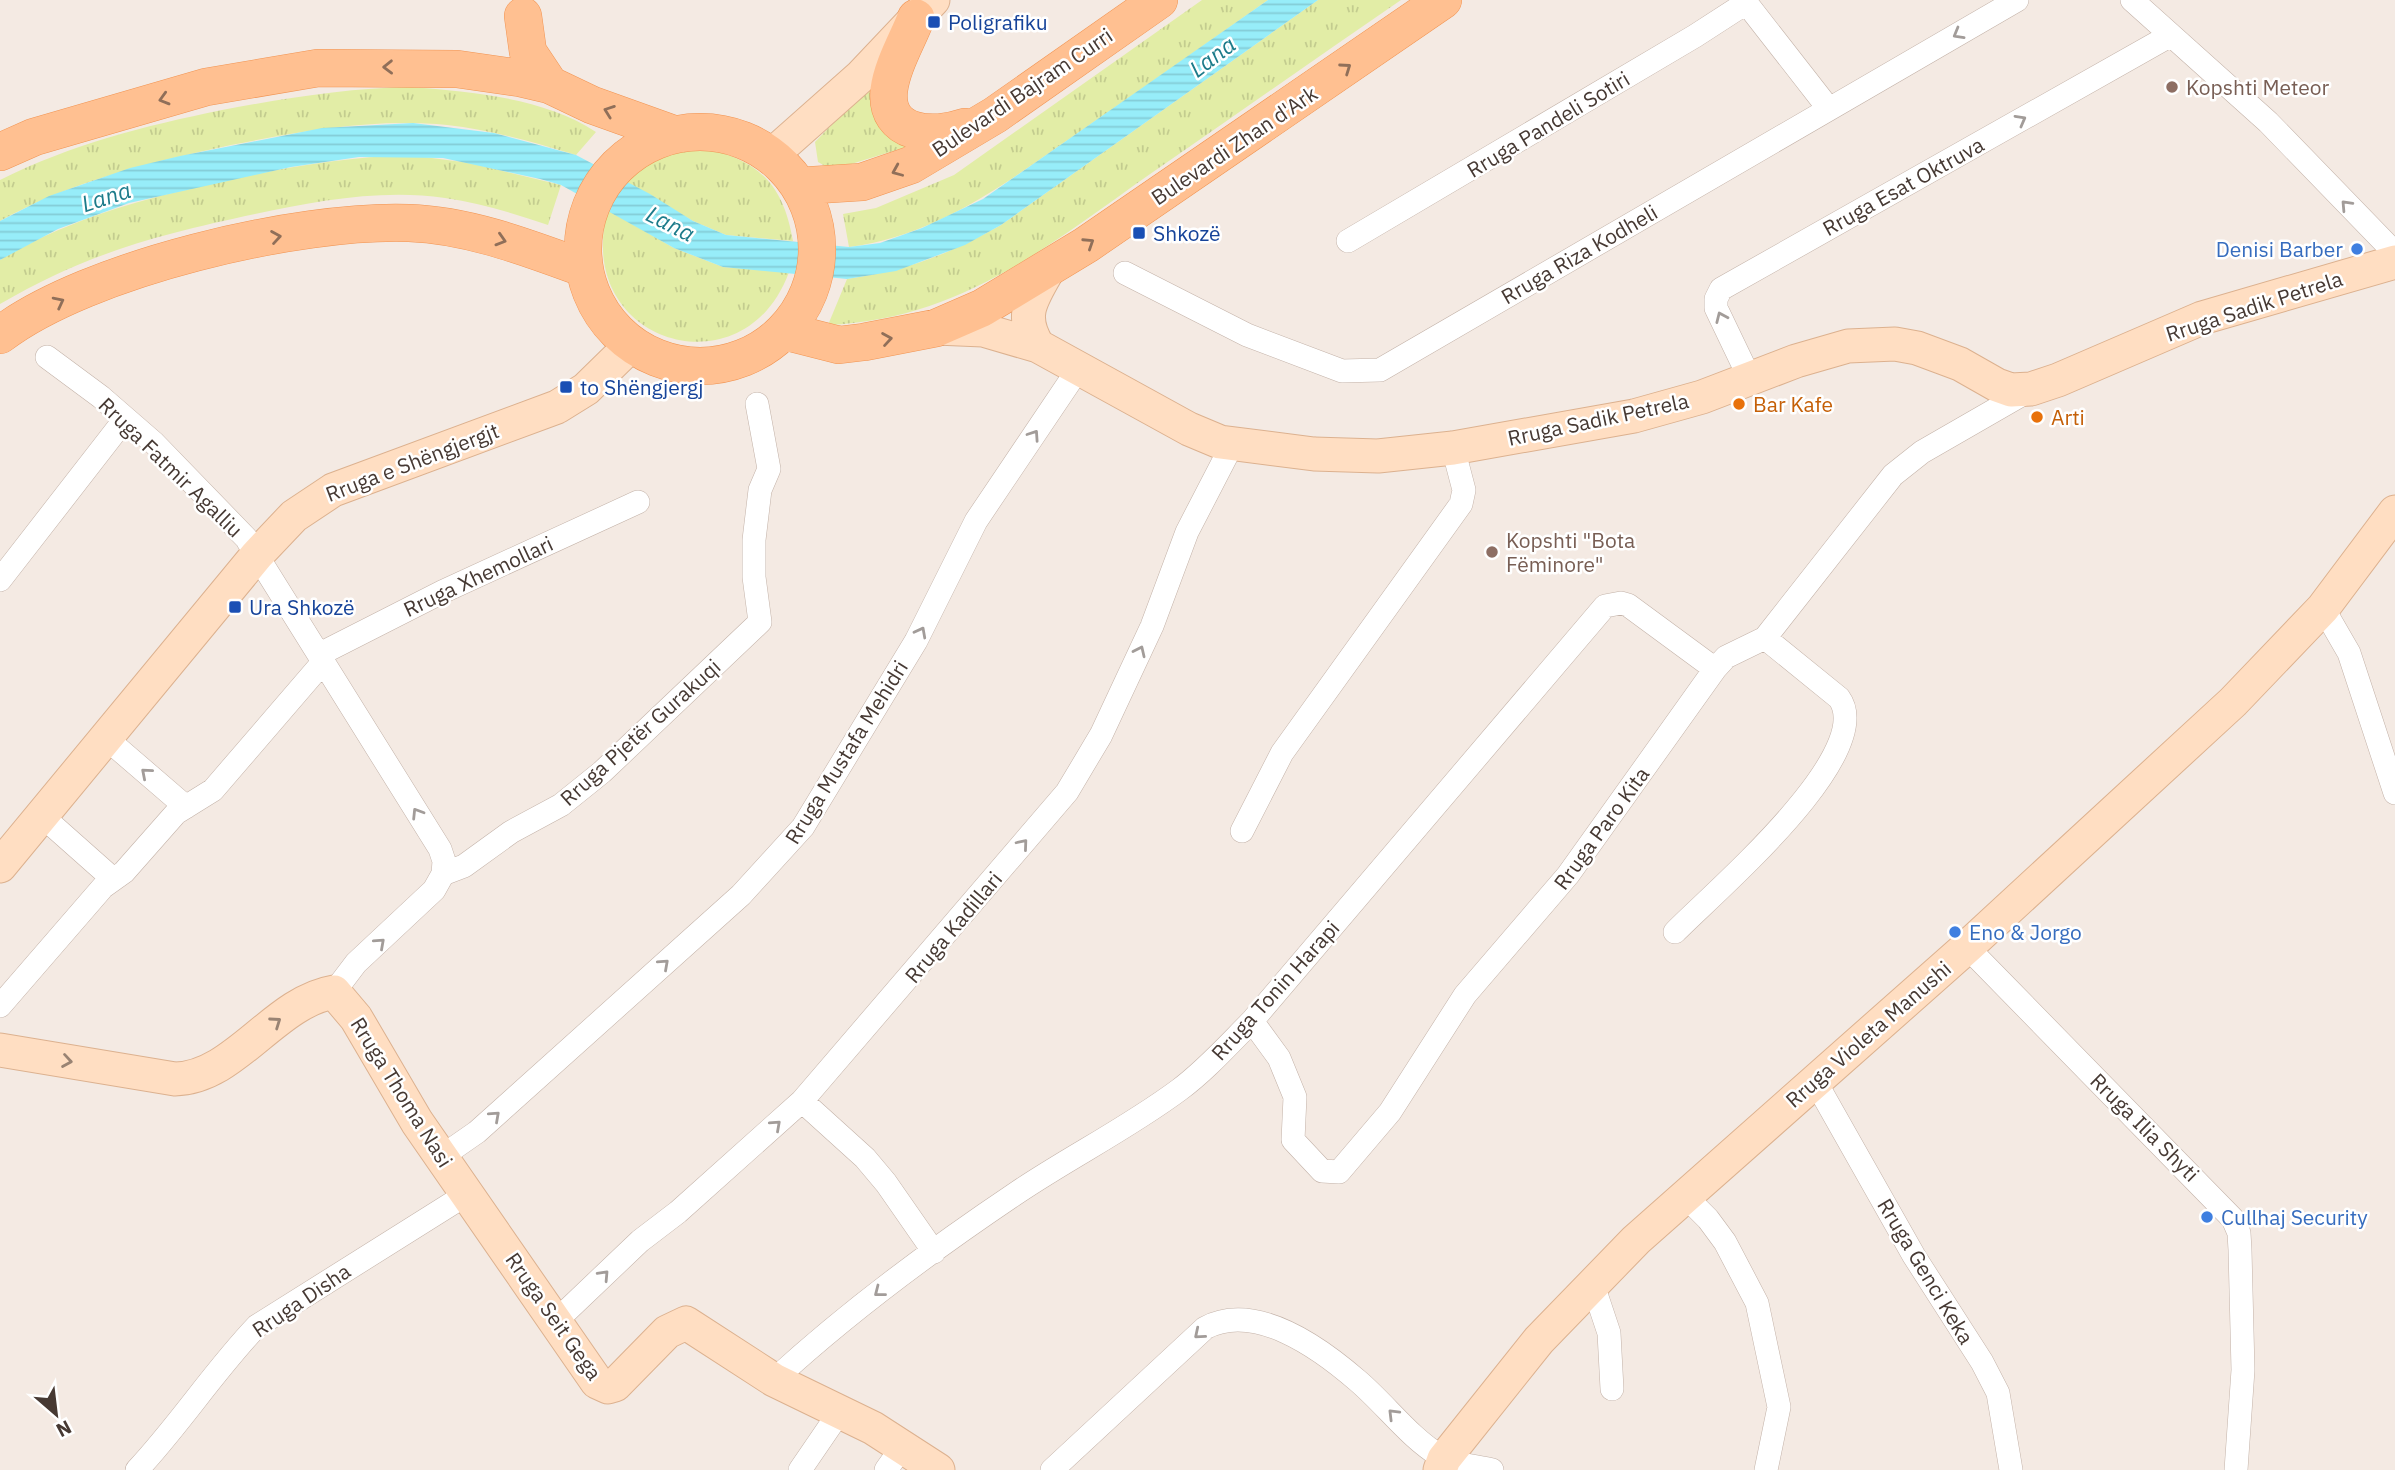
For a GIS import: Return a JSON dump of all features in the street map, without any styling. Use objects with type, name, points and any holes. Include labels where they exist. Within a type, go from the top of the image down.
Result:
[{"type":"main road","name":"Bulevardi Bajram Curri","points":[[806,201],[911,165],[995,115],[1159,0]]},
{"type":"main road","name":"Bulevardi Zhan d'Ark","points":[[784,331],[839,345],[907,336],[936,328],[982,308],[1049,268],[1310,94],[1443,0]]},
{"type":"main road","points":[[471,70],[498,48],[524,8]]},
{"type":"main road","points":[[524,8],[528,52],[550,85]]},
{"type":"main road","points":[[925,9],[889,92],[891,104],[901,123],[926,135],[934,135],[995,115]]},
{"type":"main road","points":[[772,155],[861,76],[925,9]]},
{"type":"main road","points":[[0,152],[34,137],[206,87],[318,68],[407,67],[471,70],[550,85],[592,105],[673,134],[714,133],[734,137],[772,155],[806,201],[817,250],[812,283],[806,299],[784,331],[762,349],[737,361],[709,367],[670,363],[631,345],[607,321],[592,297],[583,268],[584,225],[601,185],[631,154],[673,134]]},
{"type":"main road","points":[[0,335],[64,299],[132,271],[240,243],[329,228],[410,223],[468,232],[583,268]]},
{"type":"main road","name":"Rruga Sadik Petrela","points":[[936,328],[983,330],[1038,346],[1189,429],[1232,445],[1359,456],[1453,448],[1634,416],[1702,397],[1823,351],[1848,346],[1895,344],[1937,354],[1997,386],[2011,390],[2031,389],[2059,380],[2202,318],[2395,262]]},
{"type":"main road","points":[[1038,346],[1028,327],[1028,311],[1049,268]]},
{"type":"main road","name":"Rruga e Shëngjergjt","points":[[0,866],[284,524],[321,497],[346,484],[557,407],[586,389],[631,345]]},
{"type":"main road","name":"Rruga Violeta Manushi","points":[[1438,1466],[1539,1340],[1592,1282],[1685,1196],[1967,947],[2233,702],[2323,608],[2395,512]]},
{"type":"main road","points":[[0,1050],[175,1079],[190,1079],[215,1066],[305,1002],[334,992]]},
{"type":"main road","name":"Rruga Thoma Nasi","points":[[334,992],[356,1018],[386,1070],[467,1194]]},
{"type":"main road","name":"Rruga Seit Gega","points":[[467,1194],[592,1377],[602,1385],[608,1387],[621,1381],[667,1332],[680,1324],[696,1328],[774,1380],[873,1428],[895,1458]]},
{"type":"main road","points":[[895,1458],[938,1470]]},
{"type":"street","name":"Rruga Riza Kodheli","points":[[1125,273],[1247,335],[1342,371],[1380,370],[2017,0]]},
{"type":"street","points":[[2132,0],[2268,122],[2395,253]]},
{"type":"street","name":"Rruga Pandeli Sotiri","points":[[1348,242],[1671,51],[1745,1],[1829,109]]},
{"type":"street","name":"Rruga Esat Oktruva","points":[[1750,379],[1716,308],[1716,299],[1721,289],[2171,35]]},
{"type":"street","name":"Rruga Fatmir Agalliu","points":[[47,357],[125,419],[183,472],[246,538],[257,555]]},
{"type":"street","name":"Rruga Mustafa Mehidri","points":[[441,1157],[477,1132],[731,904],[791,842],[916,641],[976,521],[1079,368]]},
{"type":"street","name":"Rruga Paro Kita","points":[[1252,1021],[1279,1058],[1295,1097],[1293,1140],[1322,1171],[1339,1172],[1390,1112],[1465,996],[1568,875],[1715,669],[1726,657],[1765,638],[1893,475],[1922,452],[2031,389]]},
{"type":"street","name":"Rruga Pjetër Gurakuqi","points":[[443,874],[464,866],[511,832],[561,805],[580,790],[760,622],[756,608],[754,540],[760,490],[769,469],[757,404]]},
{"type":"street","points":[[0,580],[125,419]]},
{"type":"street","name":"Rruga Kadillari","points":[[555,1322],[621,1258],[689,1203],[802,1101],[1049,813],[1084,766],[1152,626],[1187,532],[1232,445]]},
{"type":"street","points":[[1242,831],[1282,753],[1461,504],[1464,490],[1453,448]]},
{"type":"street","name":"Rruga Xhemollari","points":[[322,658],[442,592],[638,502]]},
{"type":"street","points":[[257,555],[440,849],[444,860],[443,874],[435,890],[356,963],[334,992]]},
{"type":"street","name":"Rruga Tonin Harapi","points":[[774,1380],[809,1348],[934,1251],[1017,1193],[1178,1091],[1252,1021],[1605,606],[1628,604],[1715,669]]},
{"type":"street","points":[[2323,608],[2349,653],[2395,793]]},
{"type":"street","points":[[1675,932],[1803,802],[1829,766],[1842,739],[1846,717],[1839,698],[1765,638]]},
{"type":"street","points":[[0,1006],[103,887],[124,872],[176,813],[213,790],[322,658]]},
{"type":"street","points":[[107,739],[186,807]]},
{"type":"street","points":[[42,817],[113,879]]},
{"type":"street","name":"Rruga Ilia Shyti","points":[[1967,947],[2233,1219],[2240,1241],[2243,1357],[2236,1470]]},
{"type":"street","name":"Rruga Genci Keka","points":[[1815,1081],[1914,1256],[1982,1362],[1998,1393],[2011,1470]]},
{"type":"street","points":[[802,1101],[879,1175],[934,1251]]},
{"type":"street","name":"Rruga Disha","points":[[136,1470],[184,1418],[234,1350],[257,1326],[467,1194]]},
{"type":"street","points":[[1685,1196],[1708,1219],[1725,1242],[1758,1303],[1779,1407],[1766,1470]]},
{"type":"street","points":[[1592,1282],[1609,1333],[1612,1389]]},
{"type":"street","points":[[1052,1470],[1205,1328],[1230,1319],[1248,1320],[1278,1330],[1333,1361],[1376,1398],[1420,1442],[1438,1466],[1492,1470]]},
{"type":"street","points":[[800,1470],[839,1413]]},
{"type":"green space","points":[[1202,0],[1268,0],[974,202],[914,231],[883,241],[849,247],[843,214],[876,208],[954,175]]},
{"type":"green space","points":[[1318,0],[1401,0],[1048,246],[1008,270],[967,291],[924,308],[878,319],[828,325],[847,279],[927,260],[1001,225]]},
{"type":"green space","points":[[883,72],[919,143],[832,170],[818,162],[815,142]]},
{"type":"green space","points":[[412,87],[484,94],[531,104],[554,111],[596,132],[576,155],[512,137],[447,125],[393,123],[312,131],[201,152],[113,174],[55,195],[0,221],[0,180],[81,146],[222,110],[340,92]]},
{"type":"green space","points":[[699,147],[737,158],[764,176],[782,203],[793,241],[726,235],[693,221],[625,182],[649,161]]},
{"type":"green space","points":[[409,155],[470,163],[561,185],[548,225],[485,206],[445,198],[397,195],[326,201],[154,238],[63,271],[0,304],[0,260],[52,233],[106,212],[162,196],[290,168]]},
{"type":"green space","points":[[608,210],[674,248],[723,267],[789,272],[767,310],[737,333],[702,342],[668,337],[637,320],[614,293],[603,256]]},
{"type":"water","name":"Lana","points":[[1268,0],[1318,0],[1001,225],[965,245],[896,271],[847,279],[723,267],[674,248],[561,185],[443,158],[359,157],[291,167],[129,203],[58,229],[0,260],[0,221],[49,196],[130,168],[322,128],[413,123],[494,133],[576,155],[650,194],[693,221],[726,235],[849,247],[880,243],[922,228],[983,199]]},
{"type":"place","name":"Poligrafiku","points":[[934,22]]},
{"type":"place","name":"Kopshti Meteor","points":[[2172,87]]},
{"type":"place","name":"Shkozë","points":[[1139,233]]},
{"type":"place","name":"Denisi Barber","points":[[2357,249]]},
{"type":"place","name":"to Shëngjergj","points":[[566,387]]},
{"type":"place","name":"Bar Kafe","points":[[1739,404]]},
{"type":"place","name":"Arti","points":[[2037,417]]},
{"type":"place","name":"Kopshti \"Bota Fëminore\"","points":[[1492,552]]},
{"type":"place","name":"Ura Shkozë","points":[[235,607]]},
{"type":"place","name":"Eno & Jorgo","points":[[1955,932]]},
{"type":"place","name":"Cullhaj Security","points":[[2207,1217]]}]
